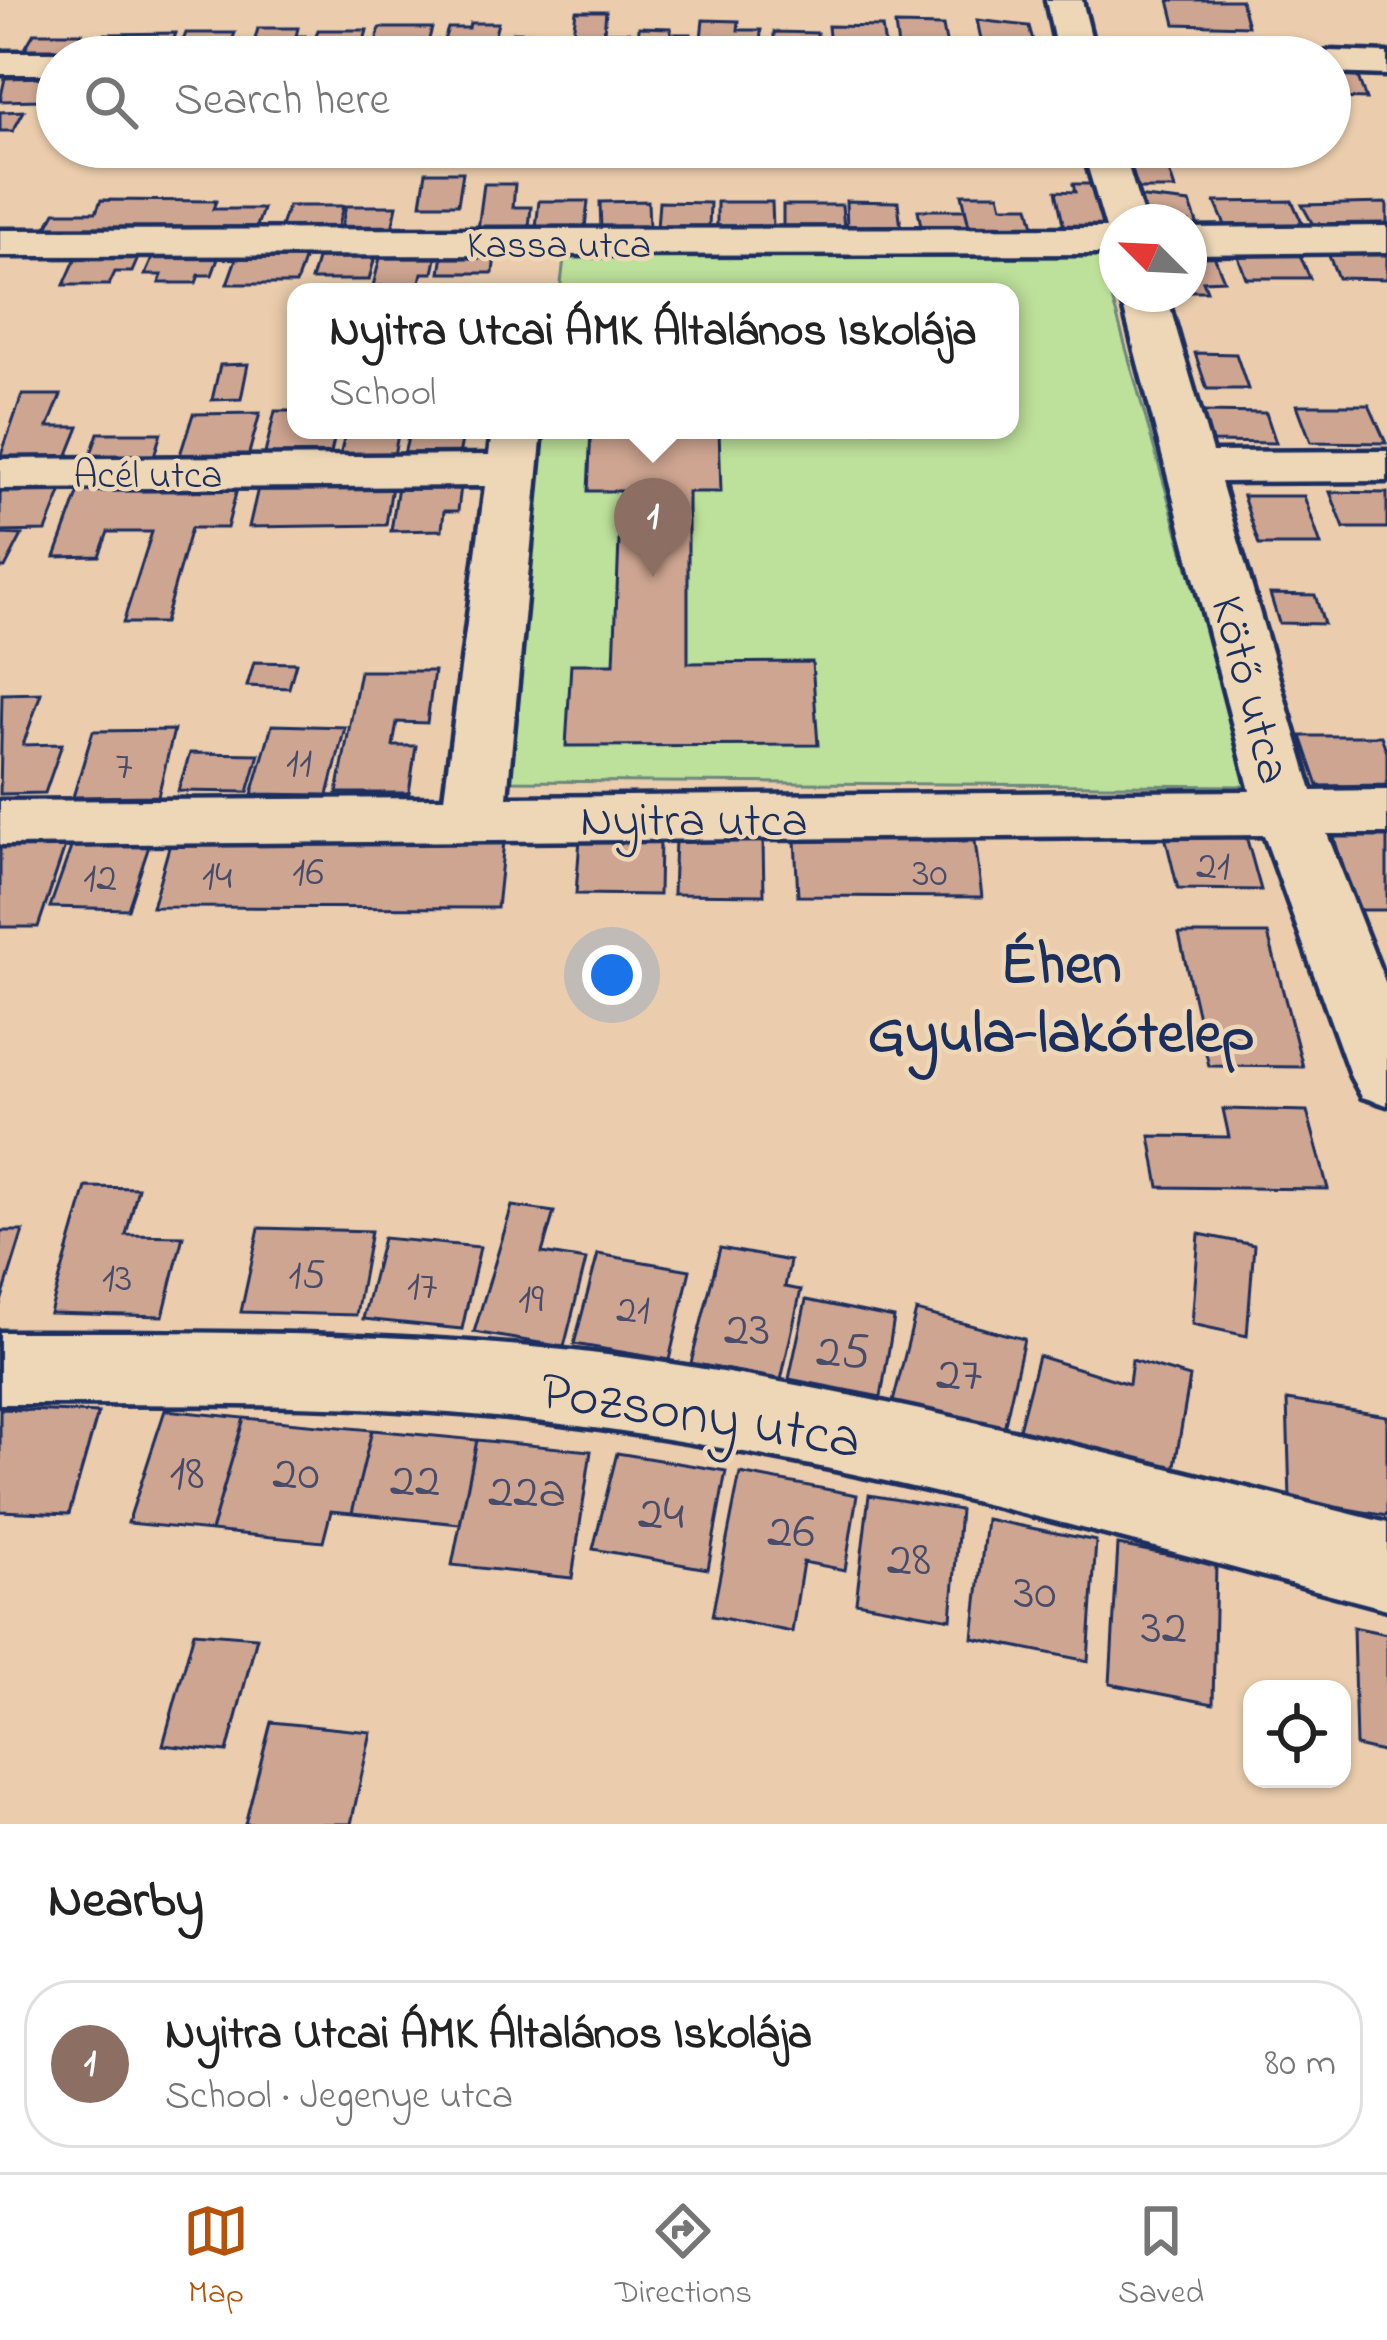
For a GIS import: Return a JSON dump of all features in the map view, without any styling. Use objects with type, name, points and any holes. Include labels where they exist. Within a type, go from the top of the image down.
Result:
[{"type":"street","points":[[1064,0],[1072,36]]},
{"type":"street","points":[[0,63],[36,63]]},
{"type":"street","points":[[1351,63],[1387,64]]},
{"type":"street","points":[[1108,168],[1118,204]]},
{"type":"street","points":[[1207,241],[1387,239]]},
{"type":"street","name":"Kassa utca","points":[[0,242],[1099,241]]},
{"type":"street","points":[[533,283],[538,244]]},
{"type":"street","name":"Kötő utca","points":[[1148,312],[1286,813],[1387,1077]]},
{"type":"street","points":[[472,819],[515,450]]},
{"type":"street","name":"Acél utca","points":[[0,474],[515,450]]},
{"type":"street","points":[[1191,467],[1387,466]]},
{"type":"street","name":"Nyitra utca","points":[[0,823],[1387,812]]},
{"type":"street","name":"Pozsony utca","points":[[0,1368],[343,1370],[544,1384],[778,1418],[1005,1468],[1387,1566]]},
{"type":"green space","points":[[565,250],[1099,252],[1099,312],[1116,312],[1249,786],[501,781],[542,439],[1019,439],[1019,283],[561,283]]},
{"type":"building","points":[[1169,0],[1241,0],[1248,26],[1175,24]]},
{"type":"building","points":[[576,11],[606,11],[604,32],[628,32],[628,36],[573,36]]},
{"type":"building","points":[[703,20],[739,21],[738,30],[761,30],[761,36],[701,36]]},
{"type":"building","points":[[977,20],[1029,26],[1032,36],[980,36]]},
{"type":"building","points":[[470,23],[498,23],[495,36],[445,36],[448,28],[469,28]]},
{"type":"building","points":[[895,25],[943,26],[945,36],[896,36]]},
{"type":"building","points":[[828,26],[882,27],[883,36],[829,36]]},
{"type":"building","points":[[639,27],[691,34],[691,36],[639,36]]},
{"type":"building","points":[[258,28],[298,28],[296,36],[256,36]]},
{"type":"building","points":[[380,28],[432,28],[430,36],[378,36]]},
{"type":"building","points":[[318,30],[367,30],[365,36],[316,36]]},
{"type":"building","points":[[512,32],[558,33],[557,36],[511,36]]},
{"type":"building","points":[[774,32],[817,36],[774,36]]},
{"type":"building","points":[[34,33],[82,33],[36,36],[36,52],[23,52]]},
{"type":"building","points":[[176,33],[175,36],[105,34]]},
{"type":"building","points":[[186,33],[235,33],[234,36]]},
{"type":"building","points":[[36,77],[36,100],[0,101],[5,78]]},
{"type":"building","points":[[1351,77],[1358,77],[1366,99],[1351,99]]},
{"type":"building","points":[[24,111],[13,131],[0,131],[0,112]]},
{"type":"building","points":[[1128,168],[1168,168],[1175,189],[1134,189]]},
{"type":"building","points":[[426,172],[463,172],[458,204],[421,204]]},
{"type":"building","points":[[484,184],[515,184],[513,207],[531,207],[529,228],[478,229]]},
{"type":"building","points":[[1073,184],[1108,184],[1112,204],[1099,204],[1099,229],[1064,228],[1056,191],[1075,192]]},
{"type":"building","points":[[962,194],[999,194],[1002,206],[1029,206],[1034,226],[969,226]]},
{"type":"building","points":[[1135,197],[1190,204],[1137,204]]},
{"type":"building","points":[[101,200],[216,201],[213,209],[263,209],[255,232],[45,231],[55,212],[96,212]]},
{"type":"building","points":[[539,201],[588,201],[585,228],[536,228]]},
{"type":"building","points":[[648,201],[649,229],[601,230],[600,202]]},
{"type":"building","points":[[846,201],[898,202],[901,229],[847,228]]},
{"type":"building","points":[[1292,201],[1304,227],[1226,227],[1215,202]]},
{"type":"building","points":[[659,202],[710,203],[709,228],[657,228]]},
{"type":"building","points":[[717,202],[772,202],[773,229],[717,229]]},
{"type":"building","points":[[1387,203],[1387,227],[1315,228],[1302,205]]},
{"type":"building","points":[[783,205],[842,205],[844,228],[783,228]]},
{"type":"building","points":[[288,206],[343,206],[337,230],[280,229]]},
{"type":"building","points":[[346,206],[397,206],[392,229],[341,229]]},
{"type":"building","points":[[918,210],[965,210],[969,226],[921,226]]},
{"type":"building","points":[[1207,251],[1212,251],[1224,280],[1207,281]]},
{"type":"building","points":[[1236,251],[1298,251],[1310,278],[1246,278]]},
{"type":"building","points":[[1327,251],[1387,252],[1387,279],[1338,278]]},
{"type":"building","points":[[381,254],[437,254],[433,273],[422,273],[420,283],[374,283]]},
{"type":"building","points":[[443,255],[495,255],[493,273],[440,273]]},
{"type":"building","points":[[153,256],[219,256],[212,275],[199,275],[196,283],[159,283],[162,275],[145,275]]},
{"type":"building","points":[[237,256],[305,257],[296,283],[227,284]]},
{"type":"building","points":[[318,256],[375,256],[369,280],[311,280]]},
{"type":"building","points":[[76,258],[138,258],[132,272],[115,272],[109,285],[64,285]]},
{"type":"building","points":[[1195,353],[1236,354],[1248,389],[1207,389]]},
{"type":"building","points":[[248,364],[241,399],[212,400],[220,365]]},
{"type":"building","points":[[22,395],[61,395],[48,427],[79,427],[67,457],[0,458]]},
{"type":"building","points":[[1297,405],[1369,405],[1386,443],[1311,442]]},
{"type":"building","points":[[275,411],[287,411],[287,439],[334,439],[330,457],[264,458]]},
{"type":"building","points":[[1201,412],[1266,413],[1276,443],[1210,442]]},
{"type":"building","points":[[260,413],[248,457],[179,458],[193,414]]},
{"type":"building","points":[[98,433],[161,433],[154,456],[90,457]]},
{"type":"building","points":[[344,439],[397,439],[394,455],[340,456]]},
{"type":"building","points":[[408,439],[462,439],[459,455],[404,454]]},
{"type":"building","points":[[591,439],[719,439],[721,492],[688,492],[688,663],[812,662],[818,745],[566,746],[571,664],[614,664],[621,491],[588,491]]},
{"type":"building","points":[[392,486],[386,525],[249,527],[258,488]]},
{"type":"building","points":[[398,486],[461,486],[458,511],[444,511],[442,530],[391,531]]},
{"type":"building","points":[[237,489],[227,528],[191,528],[164,623],[123,623],[152,532],[108,532],[99,556],[55,557],[79,491]]},
{"type":"building","points":[[0,490],[62,490],[46,531],[0,532]]},
{"type":"building","points":[[1330,492],[1387,493],[1387,528],[1344,528]]},
{"type":"building","points":[[1243,496],[1304,496],[1321,545],[1259,545]]},
{"type":"building","points":[[0,534],[22,535],[5,568],[0,568]]},
{"type":"building","points":[[1270,594],[1315,595],[1324,624],[1279,623]]},
{"type":"building","points":[[254,662],[296,663],[289,688],[247,686]]},
{"type":"building","points":[[360,671],[434,671],[427,723],[397,722],[393,746],[416,746],[409,793],[337,793]]},
{"type":"building","points":[[41,693],[23,745],[62,744],[45,793],[0,794],[2,694]]},
{"type":"building","points":[[272,725],[345,727],[328,795],[252,794]]},
{"type":"building","points":[[174,730],[158,796],[73,797],[93,731]]},
{"type":"building","points":[[1301,736],[1381,736],[1387,752],[1387,785],[1318,786]]},
{"type":"building","points":[[190,753],[259,754],[248,792],[178,791]]},
{"type":"building","points":[[1332,832],[1387,833],[1387,910],[1357,910]]},
{"type":"building","points":[[1165,836],[1246,836],[1261,890],[1178,889]]},
{"type":"building","points":[[580,838],[660,839],[659,895],[576,894]]},
{"type":"building","points":[[675,839],[763,840],[764,895],[673,894]]},
{"type":"building","points":[[171,840],[504,841],[497,908],[152,907]]},
{"type":"building","points":[[795,840],[975,841],[982,897],[798,896]]},
{"type":"building","points":[[73,842],[150,843],[128,909],[50,907]]},
{"type":"building","points":[[0,844],[66,844],[38,927],[0,927]]},
{"type":"building","points":[[1179,934],[1268,934],[1303,1067],[1209,1066]]},
{"type":"building","points":[[1223,1109],[1307,1111],[1328,1189],[1159,1187],[1150,1136],[1229,1137]]},
{"type":"building","points":[[86,1187],[138,1188],[126,1235],[183,1236],[163,1316],[50,1313]]},
{"type":"building","points":[[512,1206],[554,1212],[542,1253],[586,1260],[564,1347],[474,1332]]},
{"type":"building","points":[[259,1228],[371,1231],[356,1315],[241,1312]]},
{"type":"building","points":[[0,1231],[23,1231],[0,1305]]},
{"type":"building","points":[[1199,1234],[1254,1245],[1247,1336],[1192,1324]]},
{"type":"building","points":[[383,1238],[480,1247],[462,1329],[363,1319]]},
{"type":"building","points":[[720,1248],[790,1261],[785,1287],[801,1290],[781,1380],[691,1363]]},
{"type":"building","points":[[598,1254],[690,1270],[669,1360],[574,1344]]},
{"type":"building","points":[[806,1300],[894,1318],[881,1397],[789,1379]]},
{"type":"building","points":[[916,1311],[1024,1339],[1003,1433],[893,1402]]},
{"type":"building","points":[[1038,1356],[1129,1384],[1132,1360],[1190,1377],[1173,1477],[1019,1429]]},
{"type":"building","points":[[1287,1400],[1387,1416],[1387,1516],[1290,1499]]},
{"type":"building","points":[[0,1409],[98,1413],[69,1514],[0,1511]]},
{"type":"building","points":[[165,1410],[244,1418],[211,1531],[128,1523]]},
{"type":"building","points":[[244,1418],[372,1430],[352,1513],[331,1511],[323,1542],[211,1531]]},
{"type":"building","points":[[372,1430],[477,1440],[460,1524],[352,1513]]},
{"type":"building","points":[[477,1440],[591,1451],[572,1578],[452,1565]]},
{"type":"building","points":[[617,1453],[726,1471],[708,1569],[593,1549]]},
{"type":"building","points":[[740,1473],[857,1495],[845,1570],[803,1562],[792,1632],[712,1616]]},
{"type":"building","points":[[869,1495],[960,1510],[951,1619],[856,1602]]},
{"type":"building","points":[[986,1519],[1096,1541],[1088,1661],[973,1638]]},
{"type":"building","points":[[1118,1545],[1216,1564],[1213,1704],[1110,1684]]},
{"type":"building","points":[[1353,1627],[1387,1634],[1387,1753],[1356,1746]]},
{"type":"building","points":[[194,1632],[257,1637],[227,1752],[163,1745]]},
{"type":"building","points":[[271,1722],[371,1732],[351,1824],[245,1824]]},
{"type":"place","name":"Nyitra Utcai ÁMK Általános Iskolája","points":[[653,577]]},
{"type":"district","name":"Éhen Gyula-lakótelep","points":[[1061,996]]}]
